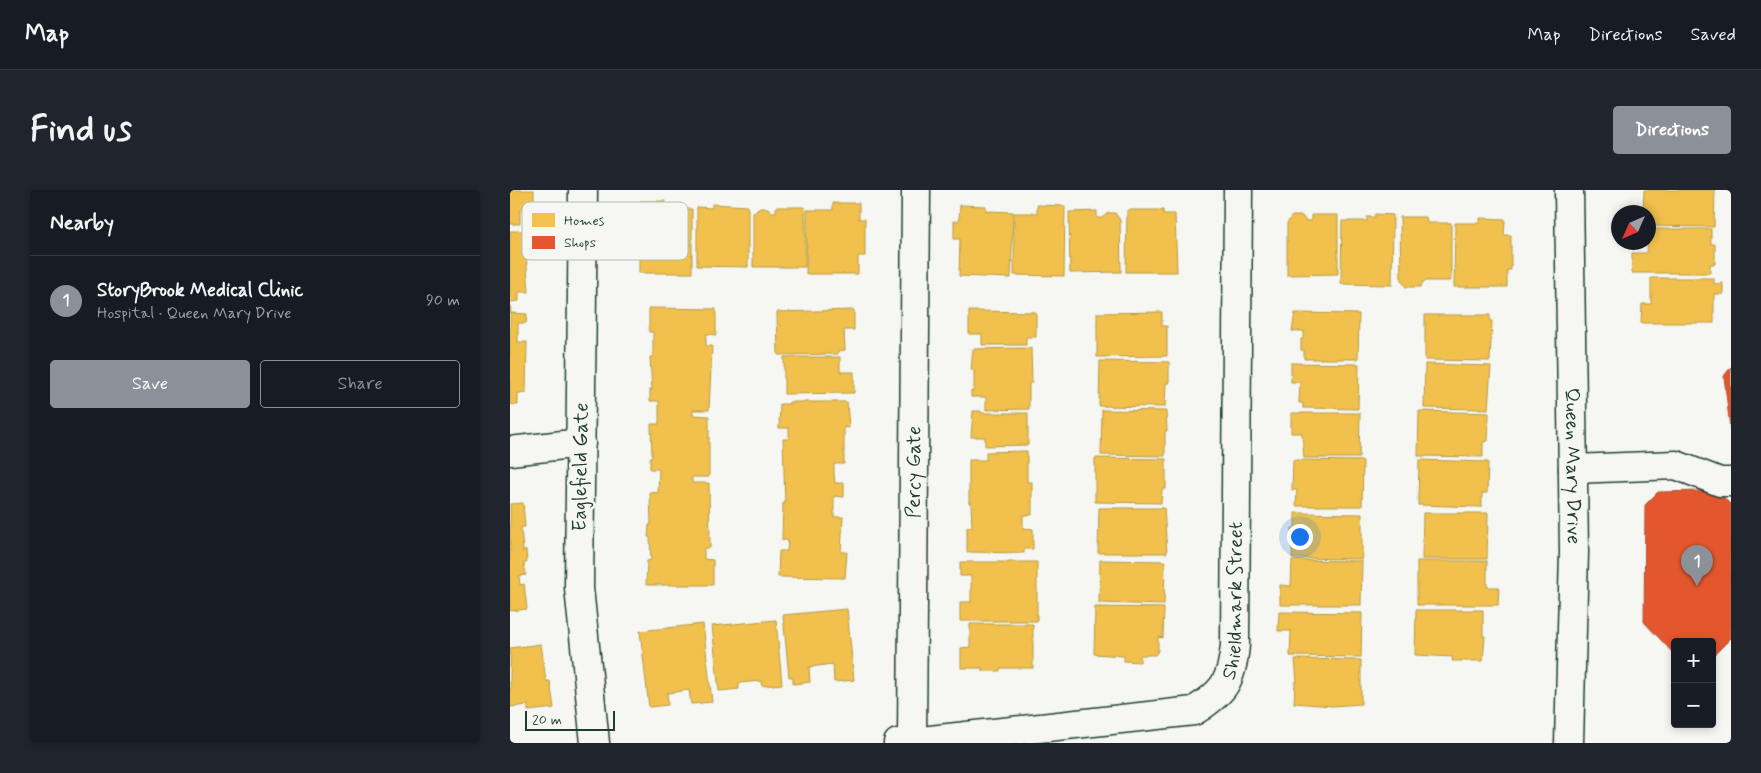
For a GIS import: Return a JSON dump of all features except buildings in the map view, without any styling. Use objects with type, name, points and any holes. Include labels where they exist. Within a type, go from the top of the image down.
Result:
[{"type":"street","name":"Percy Gate","points":[[905,742],[916,190]]},
{"type":"street","name":"Shieldmark Street","points":[[905,742],[1194,711],[1212,700],[1226,686],[1233,666],[1235,645],[1238,190]]},
{"type":"street","name":"Queen Mary Drive","points":[[1568,190],[1568,307],[1574,552],[1570,743]]},
{"type":"street","name":"Eaglefield Gate","points":[[582,260],[579,588],[595,743]]},
{"type":"street","points":[[510,451],[581,443]]},
{"type":"street","points":[[1572,469],[1676,465],[1720,482],[1731,482]]},
{"type":"place","name":"StoryBrook Medical Clinic","points":[[1697,586]]}]
